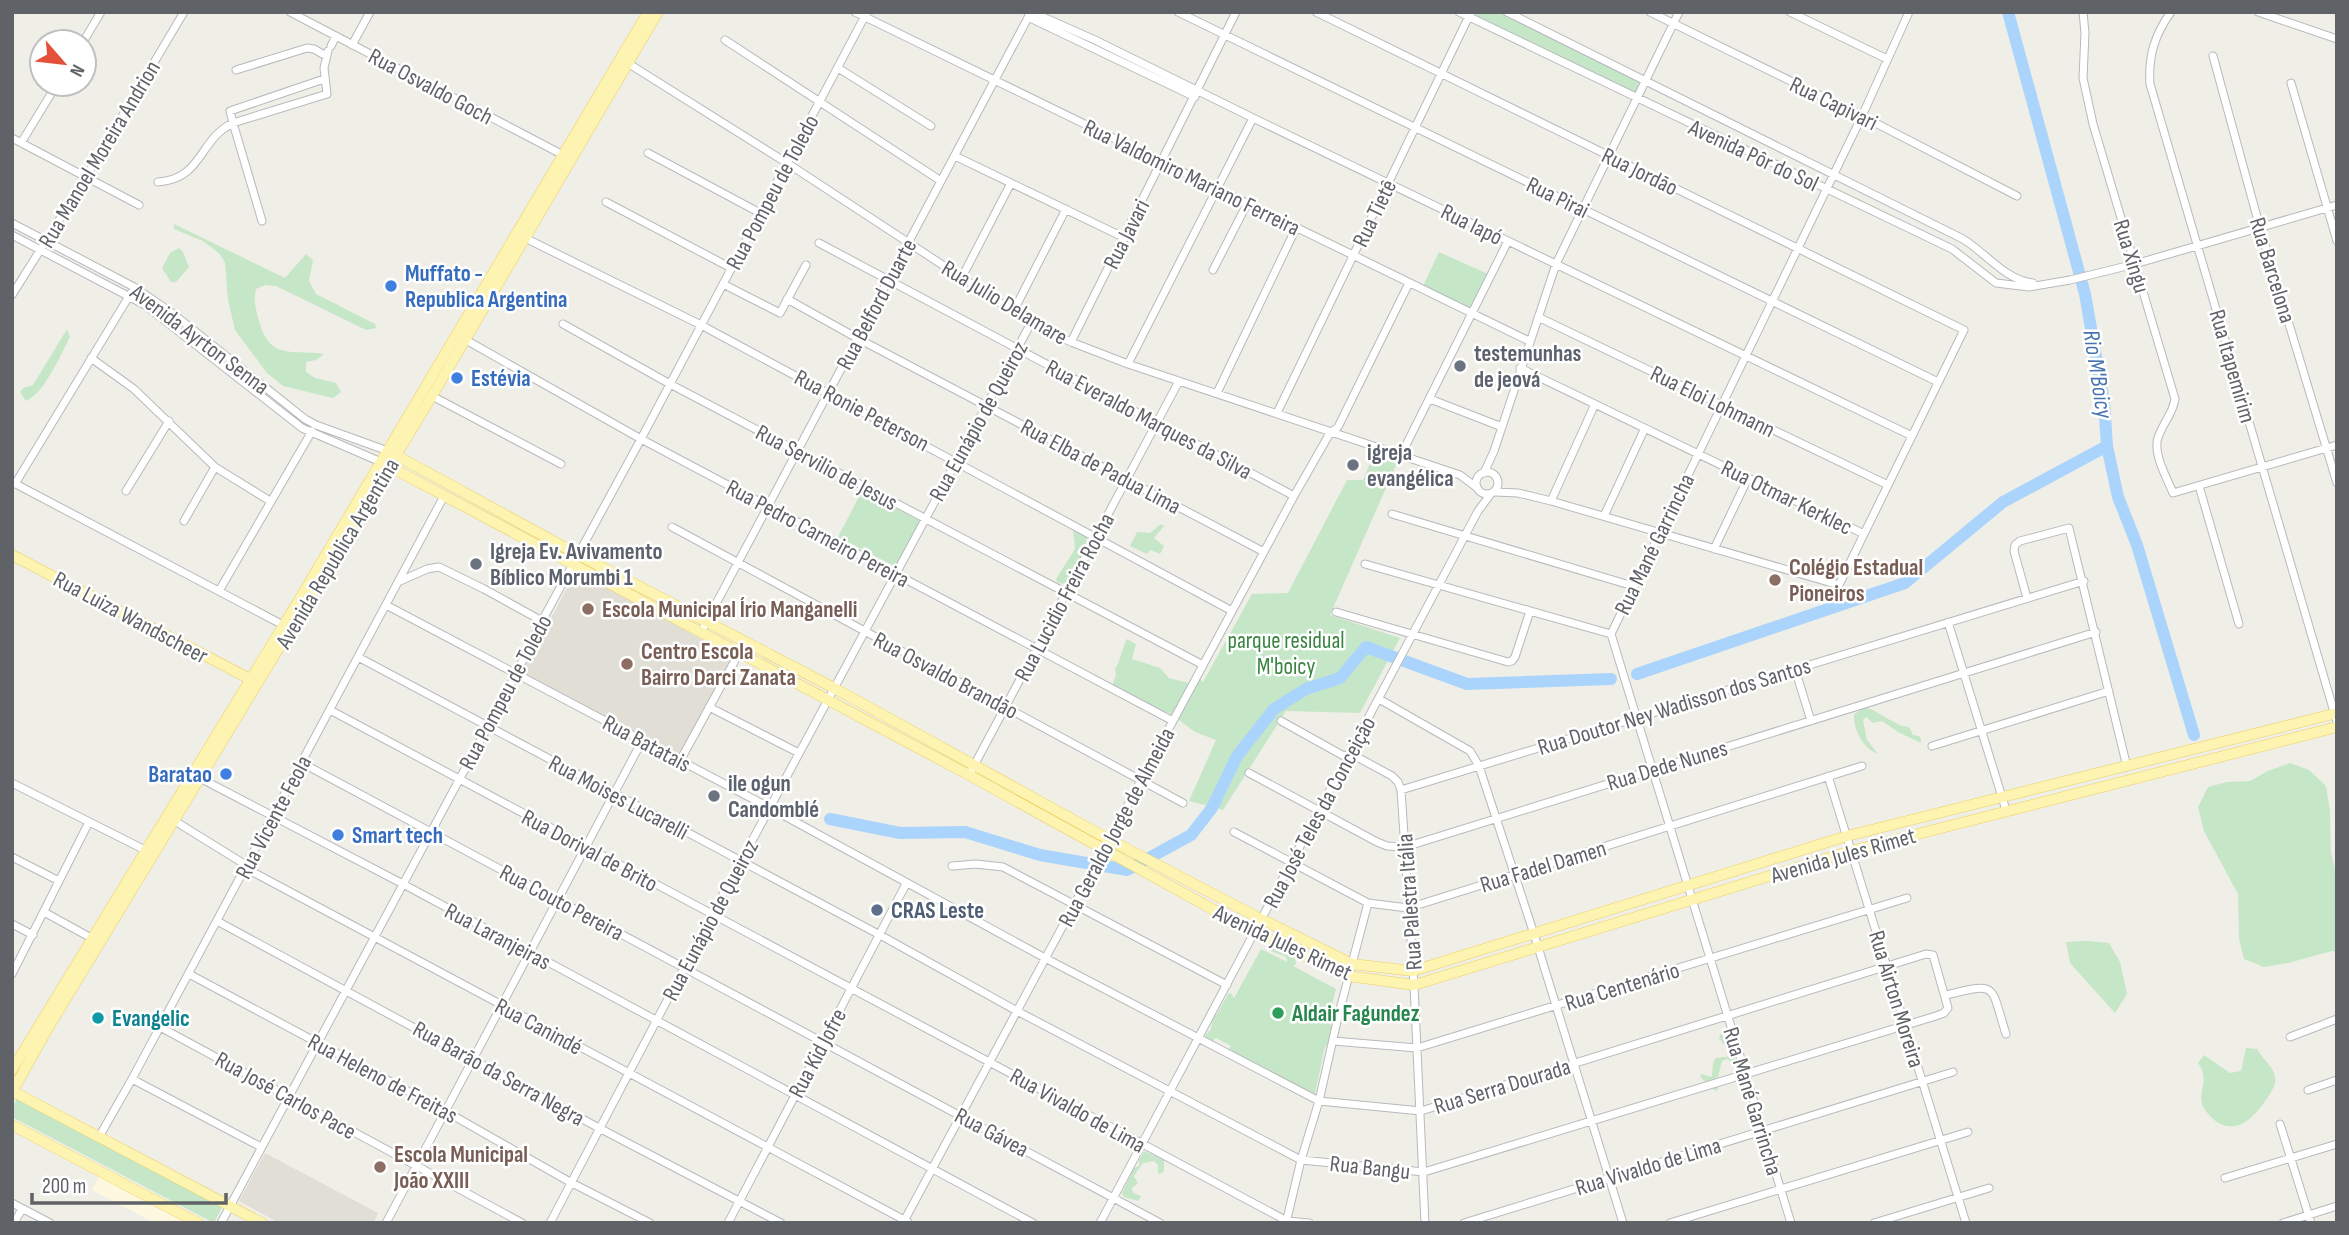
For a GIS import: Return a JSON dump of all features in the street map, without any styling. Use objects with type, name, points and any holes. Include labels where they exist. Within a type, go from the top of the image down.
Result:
[{"type":"main road","name":"Avenida Republica Argentina","points":[[624,61],[648,12]]},
{"type":"main road","name":"Avenida Republica Argentina","points":[[12,1091],[150,853],[169,812],[195,778],[385,464],[466,318],[520,236],[624,61],[658,12]]},
{"type":"main road","name":"Avenida Republica Argentina","points":[[391,453],[432,396],[466,340],[520,236]]},
{"type":"main road","points":[[466,318],[466,340]]},
{"type":"main road","name":"Avenida Jules Rimet","points":[[391,453],[739,653],[1352,964],[1413,971],[1847,836],[2127,766],[2336,719]]},
{"type":"main road","name":"Avenida Republica Argentina","points":[[254,681],[283,625],[385,464]]},
{"type":"main road","name":"Avenida Jules Rimet","points":[[385,464],[444,496],[708,620],[834,688],[1103,850],[1254,932],[1348,976],[1414,985],[1852,851],[2336,719]]},
{"type":"main road","name":"Rua Luiza Wandscheer","points":[[12,555],[254,681]]},
{"type":"main road","name":"Avenida Republica Argentina","points":[[12,1070],[93,939],[150,853],[174,823],[195,778]]},
{"type":"main road","points":[[12,1091],[262,1223]]},
{"type":"main road","points":[[12,1125],[198,1223]]},
{"type":"street","points":[[91,28],[101,12]]},
{"type":"street","name":"Rua Manoel Moreira Andrion","points":[[12,295],[184,12]]},
{"type":"street","name":"Rua Osvaldo Goch","points":[[290,12],[567,158]]},
{"type":"street","points":[[352,45],[370,12]]},
{"type":"street","name":"Rua Valdomiro Mariano Ferreira","points":[[855,12],[866,15],[995,81],[1529,341]]},
{"type":"street","name":"Rua Pirai","points":[[1178,12],[1938,382]]},
{"type":"street","name":"Rua Javari","points":[[1070,342],[1125,238],[1236,12]]},
{"type":"street","name":"Rua Jordão","points":[[1316,12],[1964,330],[1938,382]]},
{"type":"street","name":"Avenida Pôr do Sol","points":[[1459,12],[1952,249],[1996,283],[2029,287],[2070,281],[2337,205]]},
{"type":"street","name":"Avenida Pôr do Sol","points":[[1507,12],[1978,248],[2000,268],[2025,282],[2048,284]]},
{"type":"street","name":"Rua Capivari","points":[[1650,12],[2017,196]]},
{"type":"street","points":[[1494,451],[1556,264],[1679,12]]},
{"type":"street","points":[[1790,12],[1887,59]]},
{"type":"street","name":"Rua Mané Garrincha","points":[[1791,1223],[1611,634],[1862,116],[1909,12]]},
{"type":"street","name":"Rua Xingu","points":[[2082,12],[2085,33],[2083,78],[2093,124],[2175,399],[2173,410],[2157,437],[2156,446],[2172,493],[2199,486]]},
{"type":"street","name":"Rua Itapemirim","points":[[2171,12],[2161,25],[2153,45],[2148,65],[2150,84],[2336,719]]},
{"type":"street","points":[[2258,12],[2337,39]]},
{"type":"street","name":"Rua Belford Duarte","points":[[701,632],[1030,14]]},
{"type":"street","name":"Rua Iapó","points":[[1030,14],[1084,34],[1196,93],[1912,436]]},
{"type":"street","name":"Rua Pompeu de Toledo","points":[[221,1223],[866,15]]},
{"type":"street","name":"Rua Tietê","points":[[1277,413],[1470,15]]},
{"type":"street","points":[[158,183],[182,177],[223,128],[327,94],[324,79],[328,51],[336,36]]},
{"type":"street","points":[[725,40],[941,181]]},
{"type":"street","points":[[236,70],[307,48],[328,51]]},
{"type":"street","name":"Rua Barcelona","points":[[2213,56],[2260,228],[2337,483]]},
{"type":"street","name":"Rua Julio Delamare","points":[[624,61],[787,163],[1013,313],[1070,342],[1128,365],[1460,475],[1478,489],[1492,493],[1518,493]]},
{"type":"street","points":[[838,68],[931,127]]},
{"type":"street","points":[[262,221],[230,111],[324,79]]},
{"type":"street","points":[[2291,83],[2337,241]]},
{"type":"street","points":[[22,143],[49,98]]},
{"type":"street","points":[[1128,365],[1253,118]]},
{"type":"street","points":[[12,138],[139,205]]},
{"type":"street","points":[[648,153],[760,213]]},
{"type":"street","points":[[955,156],[1125,238]]},
{"type":"street","points":[[961,279],[1011,183]]},
{"type":"street","points":[[606,202],[731,268]]},
{"type":"street","points":[[1213,270],[1247,204]]},
{"type":"street","points":[[1013,313],[1066,209]]},
{"type":"street","name":"Avenida Ayrton Senna","points":[[12,223],[134,287],[172,313],[314,429],[391,453]]},
{"type":"street","points":[[1217,393],[1296,228]]},
{"type":"street","name":"Avenida Ayrton Senna","points":[[12,235],[130,295],[223,367],[314,429],[385,464]]},
{"type":"street","name":"Rua Ronie Peterson","points":[[520,236],[701,325],[1233,611]]},
{"type":"street","points":[[1401,455],[1508,241]]},
{"type":"street","name":"Rua Everaldo Marques da Silva","points":[[819,243],[1294,496]]},
{"type":"street","points":[[1968,260],[1978,248]]},
{"type":"street","points":[[723,284],[780,313],[806,265]]},
{"type":"street","points":[[1996,283],[2000,268]]},
{"type":"street","name":"Rua Geraldo Jorge de Almeida","points":[[906,1222],[1294,496],[1330,433],[1338,427],[1409,283]]},
{"type":"street","points":[[134,287],[14,483],[283,625]]},
{"type":"street","name":"Rua Elba de Padua Lima","points":[[787,299],[1264,552]]},
{"type":"street","name":"Rua Eloi Lohmann","points":[[1538,317],[1888,485]]},
{"type":"street","name":"Rua Eunápio de Queiroz","points":[[550,1223],[712,915],[1031,323]]},
{"type":"street","name":"Rua Servilio de Jesus","points":[[563,324],[670,384],[1203,665]]},
{"type":"street","name":"Rua Pedro Carneiro Pereira","points":[[466,340],[767,507],[1173,721]]},
{"type":"street","points":[[91,358],[134,389],[215,467],[270,501]]},
{"type":"street","name":"Rua Otmar Kerklec","points":[[1520,368],[1864,534]]},
{"type":"street","name":"Rua Lucidio Freira Rocha","points":[[972,770],[1179,381]]},
{"type":"street","points":[[1496,478],[1518,493],[1839,585],[1938,382]]},
{"type":"street","points":[[432,396],[561,464]]},
{"type":"street","points":[[1430,399],[1502,427]]},
{"type":"street","points":[[1551,501],[1595,404]]},
{"type":"street","points":[[126,491],[169,421]]},
{"type":"street","points":[[1604,516],[1645,428]]},
{"type":"street","points":[[219,590],[314,429]]},
{"type":"street","points":[[2239,624],[2199,486],[2337,444]]},
{"type":"street","name":"Rua José Teles da Conceição","points":[[1478,511],[1481,474],[1494,451]]},
{"type":"street","name":"Rua José Teles da Conceição","points":[[1100,1223],[1478,511],[1492,493],[1496,478],[1494,451]]},
{"type":"street","points":[[184,521],[215,467]]},
{"type":"street","name":"Rua Julio Delamare","points":[[1460,475],[1481,474],[1496,478]]},
{"type":"street","points":[[1714,549],[1748,478]]},
{"type":"street","name":"Rua Vicente Feola","points":[[99,1137],[444,496]]},
{"type":"street","points":[[1392,514],[1633,586]]},
{"type":"street","name":"Rua Osvaldo Brandão","points":[[672,527],[1184,803]]},
{"type":"street","points":[[2027,598],[2014,551],[2015,545],[2020,541],[2069,528],[2084,580],[2127,766]]},
{"type":"street","points":[[1364,564],[1611,634]]},
{"type":"street","points":[[398,582],[427,569],[439,568],[542,621]]},
{"type":"street","name":"Rua Doutor Ney Wadisson dos Santos","points":[[1401,790],[2084,580]]},
{"type":"street","name":"Rua Batatais","points":[[386,605],[770,808],[906,884]]},
{"type":"street","points":[[1336,612],[1508,662],[1512,661],[1530,611]]},
{"type":"street","points":[[1948,622],[2006,810]]},
{"type":"street","name":"Rua Dede Nunes","points":[[1405,847],[2096,632]]},
{"type":"street","points":[[680,761],[739,653]]},
{"type":"street","name":"Rua Moises Lucarelli","points":[[358,657],[740,863],[880,935]]},
{"type":"street","points":[[1795,669],[1811,721]]},
{"type":"street","points":[[1932,747],[2109,691]]},
{"type":"street","points":[[1378,699],[1470,751],[1479,766],[1623,1223]]},
{"type":"street","points":[[709,707],[799,753]]},
{"type":"street","name":"Rua Dorival de Brito","points":[[330,710],[851,988]]},
{"type":"street","points":[[1281,721],[1342,755],[1357,757],[1392,776],[1401,790]]},
{"type":"street","points":[[397,1223],[387,1220],[642,741]]},
{"type":"street","name":"Rua Couto Pereira","points":[[302,762],[823,1042]]},
{"type":"street","name":"Rua Fadel Damen","points":[[1234,832],[1368,903],[1408,908],[1862,766]]},
{"type":"street","points":[[1249,773],[1318,812],[1387,846],[1405,847]]},
{"type":"street","name":"Rua Airton Moreira","points":[[1828,776],[1966,1223]]},
{"type":"street","name":"Rua Laranjeiras","points":[[195,778],[402,884],[1032,1223]]},
{"type":"street","points":[[12,783],[150,853]]},
{"type":"street","name":"Rua Palestra Itália","points":[[1401,790],[1414,985],[1425,1223]]},
{"type":"street","points":[[169,812],[174,823]]},
{"type":"street","points":[[12,974],[89,822]]},
{"type":"street","name":"Rua Canindé","points":[[174,823],[251,871],[906,1222]]},
{"type":"street","points":[[12,857],[59,881]]},
{"type":"street","points":[[952,866],[976,864],[1003,867],[1227,985]]},
{"type":"street","name":"Rua Kid Jofre","points":[[728,1223],[906,884]]},
{"type":"street","name":"Rua Serra Dourada","points":[[906,884],[1198,1040],[1320,1101],[1420,1111],[1926,954],[1933,956],[1946,995]]},
{"type":"street","name":"Rua Centenário","points":[[1333,1041],[1417,1048],[1907,898]]},
{"type":"street","points":[[1286,1222],[1301,1160],[1320,1101],[1348,976],[1368,903]]},
{"type":"street","points":[[44,912],[93,939]]},
{"type":"street","name":"Rua Barão da Serra Negra","points":[[217,921],[599,1128],[781,1223]]},
{"type":"street","points":[[12,924],[33,935]]},
{"type":"street","name":"Rua Bangu","points":[[880,935],[1017,1011],[1301,1160],[1424,1172],[1936,1016],[1948,1008],[1946,995]]},
{"type":"street","name":"Rua Heleno de Freitas","points":[[188,974],[650,1223]]},
{"type":"street","points":[[1946,995],[1982,986],[1988,988],[1993,993],[2006,1034]]},
{"type":"street","name":"Rua Vivaldo de Lima","points":[[851,988],[1286,1222],[1309,1223]]},
{"type":"street","points":[[2290,1037],[2337,1019]]},
{"type":"street","name":"Rua José Carlos Pace","points":[[160,1027],[522,1223]]},
{"type":"street","name":"Rua Gávea","points":[[823,1042],[1160,1223]]},
{"type":"street","name":"Rua Vivaldo de Lima","points":[[1464,1223],[1953,1072]]},
{"type":"street","points":[[132,1079],[261,1147]]},
{"type":"street","points":[[2308,1090],[2337,1080]]},
{"type":"street","points":[[2280,1124],[2310,1219]]},
{"type":"street","points":[[1670,1223],[1968,1132]]},
{"type":"street","points":[[2225,1178],[2337,1144]]},
{"type":"street","points":[[1874,1223],[1989,1188]]},
{"type":"street","points":[[12,1203],[50,1223]]},
{"type":"street","points":[[2283,1223],[2310,1219],[2337,1206]]},
{"type":"street","points":[[15,1223],[22,1209]]},
{"type":"shaded area","name":"Centro Escola Bairro Darci Zanata","points":[[577,570],[732,656],[679,757],[521,673]]},
{"type":"shaded area","points":[[265,1153],[378,1213],[373,1223],[279,1223],[239,1201]]},
{"type":"shaded area","points":[[101,1174],[194,1223],[155,1223],[92,1190]]},
{"type":"green space","points":[[1476,12],[1501,12],[1639,81],[1637,92],[1618,87],[1473,18]]},
{"type":"green space","points":[[174,224],[285,278],[306,254],[313,260],[309,281],[316,294],[375,324],[376,328],[366,330],[276,286],[265,285],[256,289],[256,309],[264,334],[276,348],[324,354],[316,360],[306,362],[306,372],[315,378],[336,383],[341,392],[333,398],[283,386],[267,373],[235,330],[228,300],[225,263],[220,254],[203,241],[174,229]]},
{"type":"green space","points":[[179,248],[189,267],[176,282],[171,282],[162,268],[170,253]]},
{"type":"green space","points":[[1439,252],[1488,274],[1470,309],[1423,286]]},
{"type":"green space","points":[[67,329],[70,337],[51,373],[33,397],[26,401],[20,392],[33,385]]},
{"type":"green space","name":"parque residual M'boicy","points":[[1373,456],[1397,463],[1330,615],[1400,638],[1360,713],[1286,711],[1223,810],[1189,801],[1216,740],[1195,732],[1171,714],[1119,692],[1112,686],[1115,669],[1127,639],[1136,644],[1132,659],[1160,668],[1169,678],[1188,683],[1197,676],[1203,682],[1252,594],[1288,593],[1347,480],[1363,480]]},
{"type":"green space","points":[[862,491],[920,521],[896,567],[838,537]]},
{"type":"green space","points":[[1161,524],[1164,526],[1154,538],[1164,546],[1160,554],[1150,550],[1147,554],[1130,546],[1137,532],[1150,533]]},
{"type":"green space","points":[[1073,529],[1087,536],[1085,553],[1068,584],[1058,583],[1056,579],[1075,549]]},
{"type":"green space","points":[[1866,707],[1899,725],[1909,727],[1913,735],[1919,736],[1921,743],[1882,721],[1873,723],[1866,717],[1863,720],[1867,740],[1878,754],[1868,748],[1857,732],[1854,720],[1854,714]]},
{"type":"green space","points":[[2290,763],[2309,770],[2326,786],[2330,811],[2331,853],[2337,877],[2337,952],[2264,967],[2244,959],[2239,939],[2238,894],[2204,831],[2198,807],[2208,787],[2227,782],[2250,781]]},
{"type":"green space","points":[[2066,942],[2109,943],[2120,962],[2127,994],[2115,1013],[2070,963]]},
{"type":"green space","name":"Aldair Fagundez","points":[[1272,946],[1295,957],[1296,964],[1293,966],[1336,989],[1328,1021],[1332,1027],[1330,1039],[1324,1050],[1315,1094],[1237,1056],[1229,1049],[1231,1046],[1216,1038],[1212,1041],[1204,1037],[1211,1029],[1213,1017],[1228,994],[1231,993],[1234,998],[1261,949],[1287,962],[1286,957],[1271,951]]},
{"type":"green space","points":[[1722,1030],[1734,1040],[1738,1068],[1727,1059],[1722,1061],[1718,1077],[1713,1079],[1719,1084],[1717,1091],[1710,1088],[1700,1076],[1712,1076],[1716,1058],[1732,1056],[1719,1038]]},
{"type":"green space","points":[[2246,1048],[2257,1049],[2274,1073],[2275,1083],[2254,1115],[2241,1124],[2226,1126],[2210,1116],[2204,1108],[2201,1096],[2204,1078],[2198,1063],[2204,1055],[2230,1073],[2241,1071]]},
{"type":"green space","points":[[17,1098],[222,1207],[214,1223],[12,1117]]},
{"type":"green space","points":[[1144,1151],[1164,1160],[1164,1171],[1158,1173],[1158,1165],[1154,1161],[1143,1163],[1134,1176],[1138,1183],[1132,1188],[1133,1193],[1141,1196],[1138,1201],[1124,1197],[1122,1193],[1134,1168],[1139,1166]]},
{"type":"waterway","name":"Rio M'Boicy","points":[[2008,12],[2085,294],[2104,402],[2107,446],[2118,497],[2137,545],[2194,735]]},
{"type":"waterway","points":[[1637,674],[1905,583],[2003,502],[2107,446]]},
{"type":"waterway","points":[[830,819],[900,833],[965,832],[1040,855],[1127,870],[1191,835],[1212,808],[1237,756],[1274,709],[1306,689],[1340,678],[1366,647],[1467,684],[1611,679]]},
{"type":"place","name":"Muffato - Republica Argentina","points":[[391,286]]},
{"type":"place","name":"testemunhas de jeová","points":[[1460,366]]},
{"type":"place","name":"Estévia","points":[[457,378]]},
{"type":"place","name":"igreja evangélica","points":[[1353,465]]},
{"type":"place","name":"Igreja Ev. Avivamento Bíblico Morumbi 1","points":[[476,564]]},
{"type":"place","name":"Colégio Estadual Pioneiros","points":[[1775,580]]},
{"type":"place","name":"Escola Municipal Írio Manganelli","points":[[588,609]]},
{"type":"place","name":"Centro Escola Bairro Darci Zanata","points":[[627,664]]},
{"type":"place","name":"Baratao","points":[[226,774]]},
{"type":"place","name":"ile ogun Candomblé","points":[[714,796]]},
{"type":"place","name":"Smart tech","points":[[338,835]]},
{"type":"place","name":"CRAS Leste","points":[[877,910]]},
{"type":"place","name":"Aldair Fagundez","points":[[1278,1013]]},
{"type":"place","name":"Evangelic","points":[[98,1018]]},
{"type":"place","name":"Escola Municipal João XXIII","points":[[380,1167]]}]
